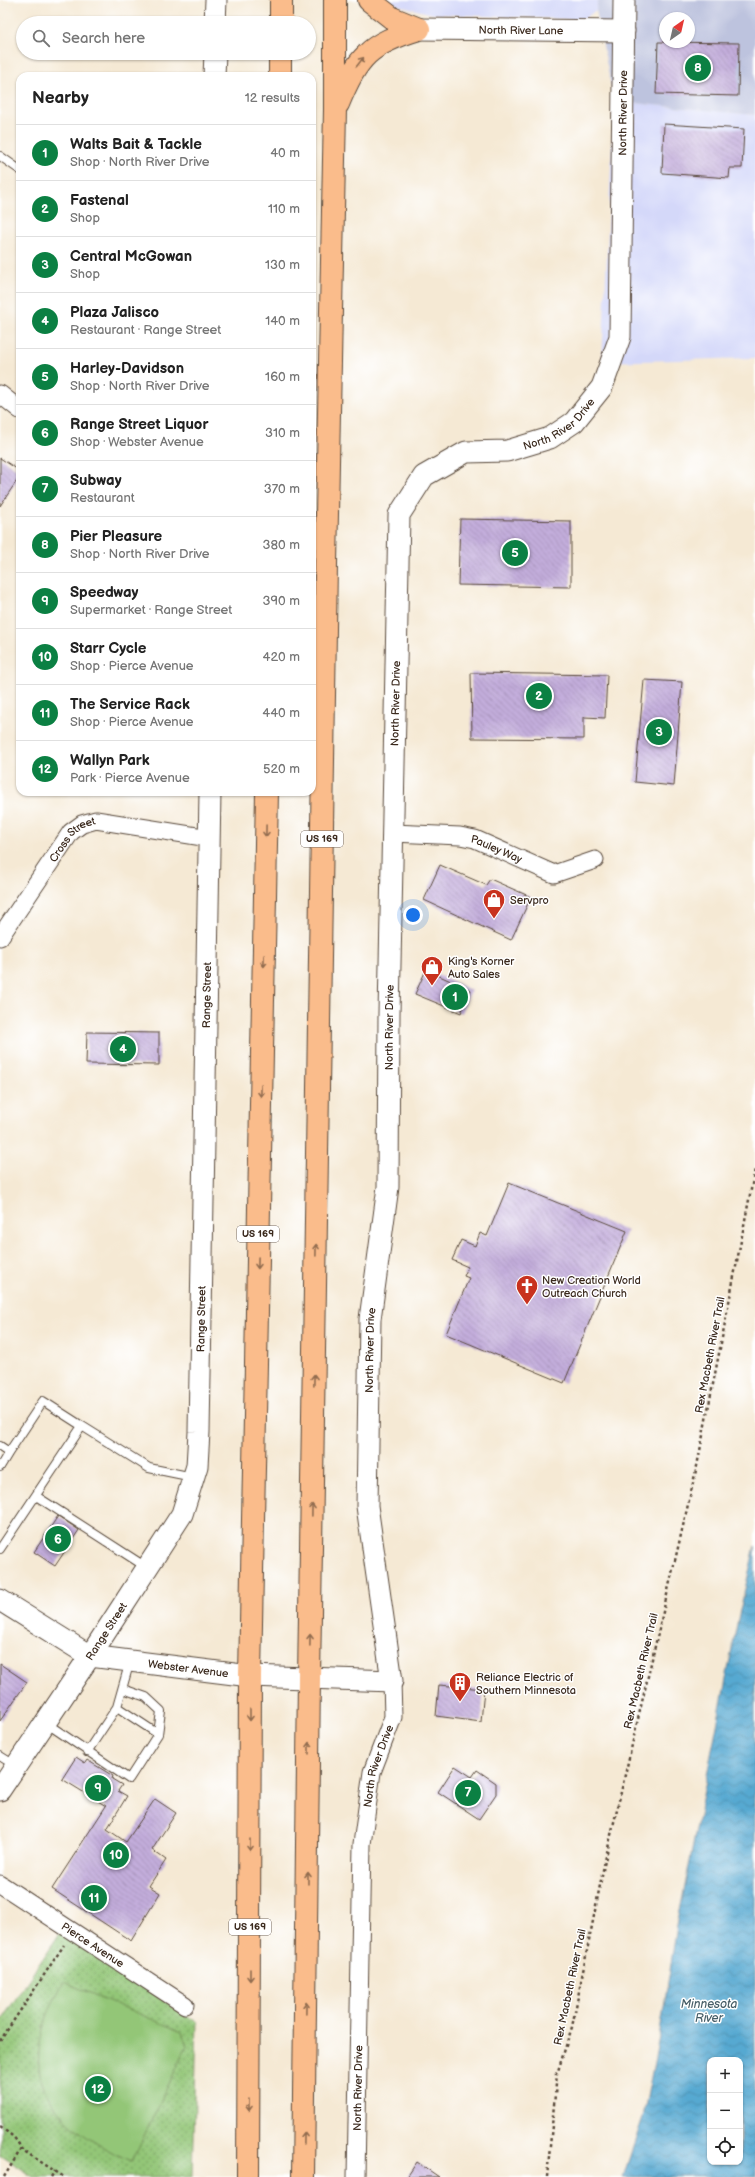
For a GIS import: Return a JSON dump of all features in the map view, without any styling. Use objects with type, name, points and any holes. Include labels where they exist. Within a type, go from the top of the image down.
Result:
[{"type":"highway","points":[[281,0],[281,16]]},
{"type":"highway","name":"US 169","points":[[303,2177],[325,588],[335,109],[335,0]]},
{"type":"highway","points":[[369,0],[392,18],[419,29]]},
{"type":"highway","points":[[335,109],[347,82],[367,54],[387,39],[419,29]]},
{"type":"highway","points":[[280,60],[280,72]]},
{"type":"highway","name":"US 169","points":[[248,2177],[250,1676],[267,796]]},
{"type":"street","points":[[215,16],[216,0]]},
{"type":"street","name":"North River Drive","points":[[356,2177],[362,1844],[372,1772],[393,1717],[392,1681],[367,1506],[370,1319],[388,1187],[399,515],[424,476],[466,452],[507,451],[550,438],[574,422],[602,387],[620,337],[624,0]]},
{"type":"street","name":"North River Lane","points":[[419,29],[624,31]]},
{"type":"street","points":[[214,72],[215,60]]},
{"type":"street","points":[[0,394],[16,407]]},
{"type":"street","name":"Range Street","points":[[0,1790],[8,1761],[46,1722],[182,1514],[197,1466],[199,1425],[210,796]]},
{"type":"street","name":"Cross Street","points":[[0,937],[71,832],[82,824],[96,820],[210,838]]},
{"type":"street","name":"Pauley Way","points":[[393,833],[474,838],[554,874],[595,860]]},
{"type":"street","name":"Webster Avenue","points":[[0,1600],[90,1656],[250,1676],[392,1681]]},
{"type":"street","name":"Pierce Avenue","points":[[0,1884],[186,2005]]},
{"type":"lane","points":[[0,156],[16,167]]},
{"type":"lane","points":[[0,1467],[43,1401],[149,1468],[193,1477]]},
{"type":"lane","points":[[0,1549],[82,1426]]},
{"type":"lane","points":[[0,1446],[10,1452]]},
{"type":"lane","points":[[36,1496],[146,1567]]},
{"type":"lane","points":[[87,1752],[105,1731],[117,1707],[130,1661]]},
{"type":"lane","points":[[46,1722],[87,1752],[130,1779],[141,1754],[158,1734],[161,1712],[146,1697],[123,1689]]},
{"type":"lane","points":[[117,1707],[158,1734]]},
{"type":"path","name":"Rex Macbeth River Trail","points":[[547,2177],[557,2074],[572,2027],[604,1865],[697,1466],[755,1169]]},
{"type":"path","points":[[0,2041],[72,1931]]},
{"type":"path","points":[[0,2127],[18,2142],[21,2149],[64,2177]]},
{"type":"path","points":[[4,2177],[21,2149]]},
{"type":"path","points":[[51,2177],[55,2171]]},
{"type":"shaded area","points":[[388,0],[598,0],[596,10],[583,20],[433,14],[396,5]]},
{"type":"shaded area","points":[[598,0],[755,0],[755,115],[614,101],[596,10]]},
{"type":"shaded area","points":[[614,101],[755,115],[755,358],[602,362]]},
{"type":"green space","points":[[60,1933],[197,2022],[193,2177],[34,2177],[0,2155],[0,2022]]},
{"type":"green space","points":[[64,1982],[182,2032],[187,2046],[132,2161],[106,2149],[81,2133],[59,2112],[44,2088],[40,2075],[39,2047],[51,2006]]},
{"type":"water","name":"Minnesota River","points":[[755,1546],[755,2177],[623,2177],[643,2117],[660,2032],[677,1926],[738,1619]]},
{"type":"building","points":[[658,42],[659,48],[695,48],[695,42],[739,43],[738,96],[656,94]]},
{"type":"building","points":[[664,124],[744,129],[742,168],[730,168],[729,178],[662,173]]},
{"type":"building","points":[[0,458],[16,468],[16,482],[0,506]]},
{"type":"building","points":[[460,519],[571,521],[571,587],[458,585]]},
{"type":"building","points":[[471,673],[607,675],[605,718],[584,717],[584,739],[472,738]]},
{"type":"building","points":[[644,680],[682,682],[674,786],[635,782]]},
{"type":"building","name":"Servpro","points":[[440,865],[486,885],[490,879],[531,897],[511,940],[424,900]]},
{"type":"building","points":[[426,970],[471,990],[461,1013],[415,994]]},
{"type":"building","points":[[87,1032],[159,1033],[159,1065],[86,1064]]},
{"type":"building","name":"New Creation World Outreach Church","points":[[509,1183],[627,1231],[564,1383],[446,1334],[469,1278],[464,1276],[468,1267],[452,1260],[461,1240],[475,1246],[480,1233],[487,1236]]},
{"type":"building","points":[[58,1516],[79,1530],[55,1566],[34,1552]]},
{"type":"building","points":[[0,1664],[27,1682],[0,1721]]},
{"type":"building","name":"Reliance Electric of Southern Minnesota","points":[[439,1685],[484,1689],[481,1722],[436,1716]]},
{"type":"building","points":[[76,1757],[85,1763],[87,1760],[113,1776],[112,1779],[122,1785],[118,1791],[127,1796],[107,1829],[126,1842],[155,1799],[176,1813],[152,1850],[166,1860],[149,1886],[160,1893],[131,1941],[52,1889],[106,1806],[62,1779]]},
{"type":"building","points":[[455,1766],[472,1777],[477,1770],[496,1783],[496,1794],[479,1819],[438,1792]]},
{"type":"building","points":[[417,2162],[439,2177],[407,2177]]},
{"type":"place","name":"Pier Pleasure","points":[[698,68]]},
{"type":"place","name":"Harley-Davidson","points":[[515,553]]},
{"type":"place","name":"Fastenal","points":[[539,696]]},
{"type":"place","name":"Central McGowan","points":[[659,732]]},
{"type":"place","name":"Servpro","points":[[494,920]]},
{"type":"place","name":"King's Korner Auto Sales","points":[[432,986]]},
{"type":"place","name":"Walts Bait & Tackle","points":[[455,997]]},
{"type":"place","name":"Plaza Jalisco","points":[[123,1049]]},
{"type":"place","name":"New Creation World Outreach Church","points":[[527,1306]]},
{"type":"place","name":"Range Street Liquor","points":[[58,1539]]},
{"type":"place","name":"Reliance Electric of Southern Minnesota","points":[[460,1702]]},
{"type":"place","name":"Speedway","points":[[98,1788]]},
{"type":"place","name":"Subway","points":[[468,1793]]},
{"type":"place","name":"Starr Cycle","points":[[116,1855]]},
{"type":"place","name":"The Service Rack","points":[[94,1898]]},
{"type":"place","name":"Wallyn Park","points":[[98,2089]]}]
